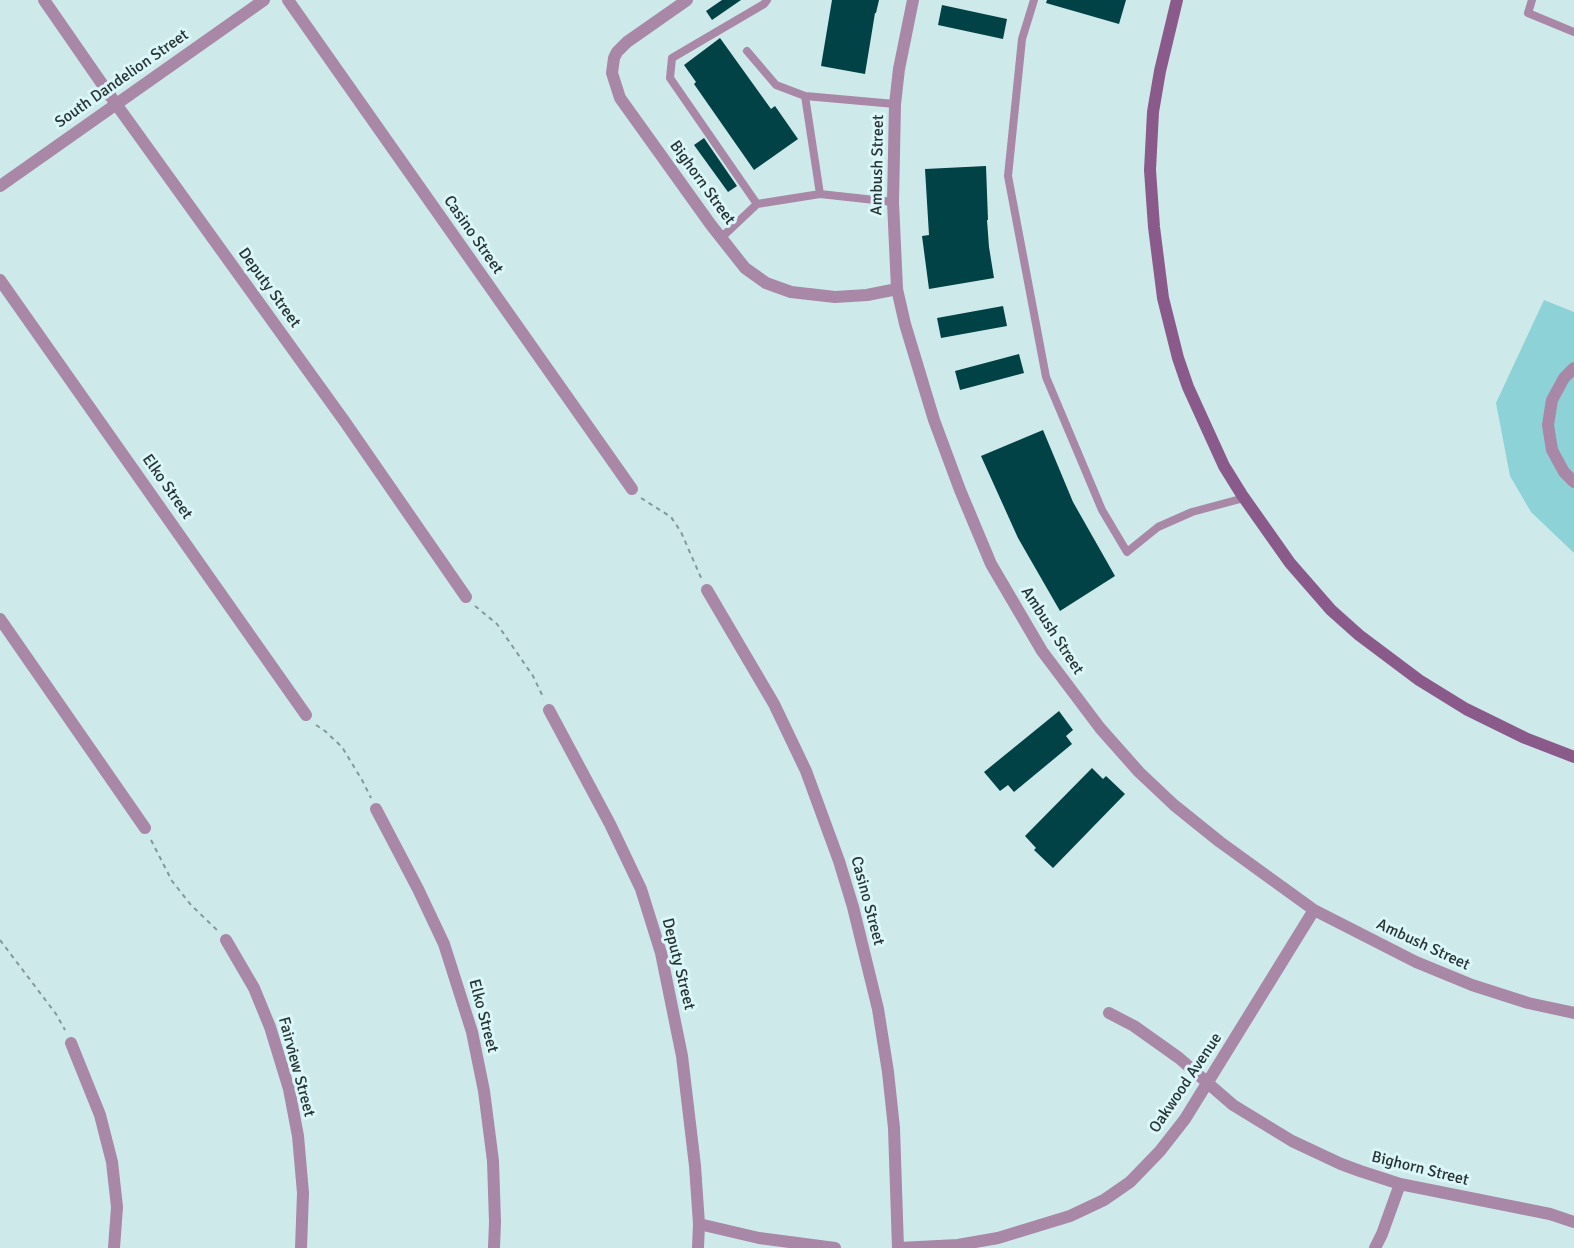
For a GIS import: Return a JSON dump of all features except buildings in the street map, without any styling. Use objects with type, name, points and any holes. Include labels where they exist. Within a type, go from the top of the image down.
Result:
[{"type":"main road","points":[[1177,0],[1160,70],[1153,112],[1150,170],[1154,226],[1163,298],[1178,358],[1188,387],[1215,447],[1244,498],[1290,563],[1331,610],[1359,635],[1419,680],[1466,709],[1525,738],[1574,757]]},
{"type":"street","name":"Deputy Street","points":[[44,0],[345,422],[466,597]]},
{"type":"street","name":"South Dandelion Street","points":[[0,186],[264,0]]},
{"type":"street","name":"Casino Street","points":[[288,0],[632,489]]},
{"type":"street","name":"Bighorn Street","points":[[687,0],[627,42],[614,58],[612,73],[620,98],[721,238],[746,268],[766,283],[791,292],[835,297],[867,295],[897,289]]},
{"type":"street","name":"Ambush Street","points":[[913,0],[898,69],[896,104],[892,202],[897,289],[905,324],[934,420],[960,490],[991,564],[1042,651],[1100,728],[1139,772],[1174,806],[1314,910],[1416,962],[1472,986],[1528,1003],[1574,1012]]},
{"type":"street","name":"Elko Street","points":[[0,280],[306,715]]},
{"type":"street","points":[[1574,368],[1564,378],[1552,400],[1548,425],[1552,450],[1564,472],[1574,482]]},
{"type":"street","name":"Casino Street","points":[[707,590],[774,704],[806,771],[849,895],[878,1009],[888,1072],[894,1128],[898,1248]]},
{"type":"street","points":[[0,619],[145,828]]},
{"type":"street","name":"Deputy Street","points":[[549,710],[610,824],[641,889],[661,953],[682,1056],[695,1166],[699,1224],[698,1248]]},
{"type":"street","name":"Elko Street","points":[[376,809],[444,944],[472,1032],[484,1091],[493,1161],[494,1248]]},
{"type":"street","name":"Oakwood Avenue","points":[[898,1248],[958,1245],[998,1238],[1070,1216],[1104,1200],[1130,1182],[1160,1152],[1185,1119],[1314,910]]},
{"type":"street","name":"Fairview Street","points":[[226,940],[254,988],[270,1027],[289,1089],[298,1136],[303,1193],[301,1248]]},
{"type":"street","name":"Bighorn Street","points":[[1109,1013],[1134,1026],[1179,1058],[1233,1105],[1292,1141],[1360,1171],[1400,1184],[1550,1214],[1574,1222]]},
{"type":"street","points":[[71,1043],[100,1115],[112,1162],[117,1207],[114,1248]]},
{"type":"street","points":[[1375,1248],[1400,1184]]},
{"type":"street","points":[[699,1224],[759,1238],[835,1248]]},
{"type":"lane","points":[[757,204],[670,78],[672,58],[764,4],[767,0]]},
{"type":"lane","points":[[1034,0],[1022,39],[1008,176],[1046,377],[1102,510],[1127,552],[1158,527],[1192,512],[1244,498]]},
{"type":"lane","points":[[1532,0],[1528,14],[1574,32]]},
{"type":"lane","points":[[747,51],[776,85],[805,96],[896,104]]},
{"type":"lane","points":[[805,96],[820,194]]},
{"type":"lane","points":[[721,238],[757,204],[820,194],[892,202]]},
{"type":"path","points":[[632,489],[671,517],[681,532],[707,590]]},
{"type":"path","points":[[466,597],[497,624],[533,676],[549,710]]},
{"type":"path","points":[[306,715],[342,747],[376,809]]},
{"type":"path","points":[[145,828],[172,880],[191,904],[226,940]]},
{"type":"path","points":[[0,940],[56,1014],[71,1043]]},
{"type":"shaded area","points":[[1544,300],[1574,312],[1574,553],[1531,512],[1510,476],[1496,403]]}]
